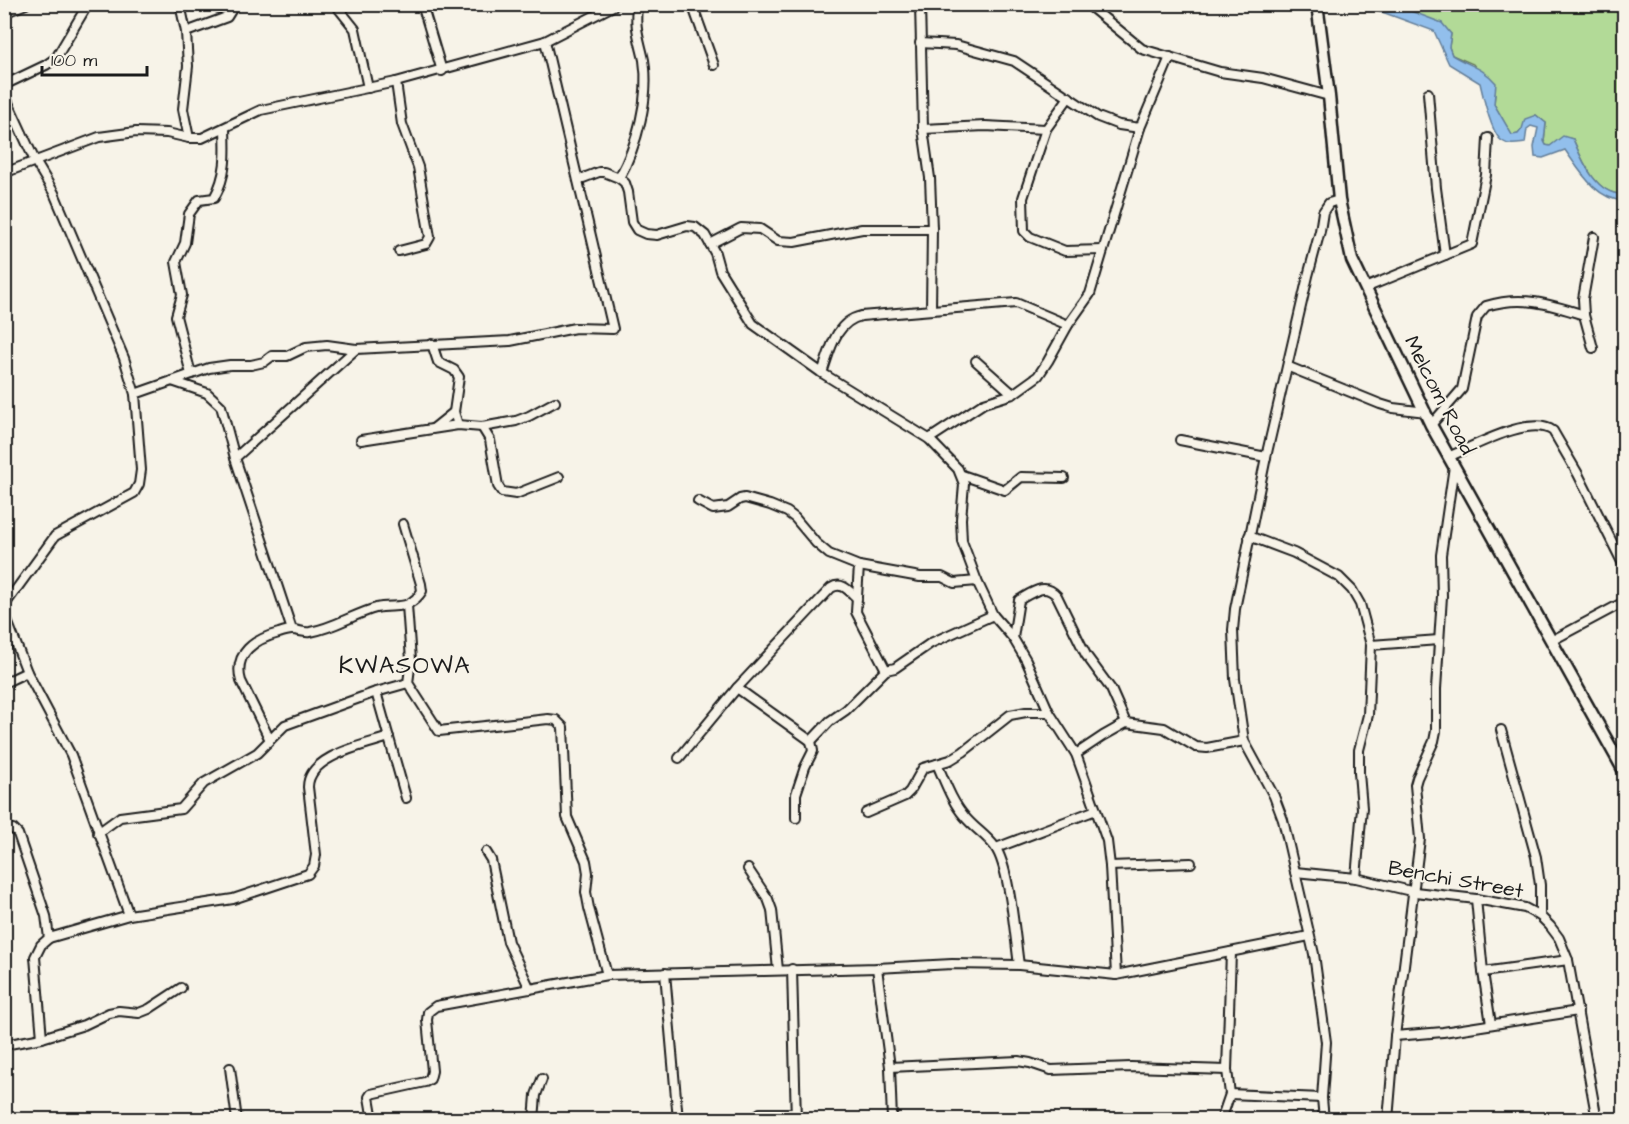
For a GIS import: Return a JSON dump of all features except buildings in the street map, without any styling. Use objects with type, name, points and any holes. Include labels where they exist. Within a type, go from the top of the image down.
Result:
[{"type":"main road","name":"Melcom Road","points":[[1317,4],[1339,200],[1352,260],[1431,425],[1624,771]]},
{"type":"street","points":[[4,13],[26,4]]},
{"type":"street","points":[[4,606],[55,536],[134,493],[139,484],[141,470],[135,394],[124,358],[54,193],[35,161],[5,96],[4,87],[56,58],[88,4]]},
{"type":"street","points":[[180,4],[186,32],[188,66],[183,109],[189,138]]},
{"type":"street","points":[[186,32],[227,17],[235,4]]},
{"type":"street","points":[[422,4],[442,70]]},
{"type":"street","points":[[4,173],[99,137],[136,132],[167,133],[189,138],[202,138],[261,110],[396,82],[545,40],[600,8],[617,4]]},
{"type":"street","points":[[619,178],[628,162],[646,88],[644,61],[638,38],[638,4]]},
{"type":"street","points":[[692,4],[714,65]]},
{"type":"street","points":[[920,4],[923,129],[930,178],[932,229],[931,310]]},
{"type":"street","points":[[1088,4],[1143,49],[1220,72],[1263,78],[1329,96]]},
{"type":"street","points":[[339,9],[355,29],[368,88]]},
{"type":"street","points":[[135,394],[209,368],[264,362],[272,356],[287,356],[306,347],[327,345],[356,349],[510,341],[575,328],[613,329],[545,40]]},
{"type":"street","points":[[920,43],[956,45],[1014,61],[1098,117],[1119,125],[1140,128]]},
{"type":"street","points":[[929,440],[984,403],[1013,394],[1038,376],[1068,325],[1090,294],[1140,128],[1170,57]]},
{"type":"street","points":[[396,82],[402,124],[418,167],[430,237],[426,244],[399,251]]},
{"type":"street","points":[[1428,93],[1444,255]]},
{"type":"street","points":[[1069,97],[1046,129],[1023,198],[1024,231],[1030,237],[1065,251],[1103,250]]},
{"type":"street","points":[[923,129],[985,126],[1046,129]]},
{"type":"street","points":[[191,374],[176,316],[182,295],[176,262],[185,243],[189,214],[200,200],[214,198],[222,184],[226,158],[225,129]]},
{"type":"street","points":[[1365,288],[1473,242],[1486,175],[1488,138]]},
{"type":"street","points":[[578,180],[604,171],[619,178],[625,183],[628,192],[632,222],[637,230],[646,234],[657,235],[687,226],[695,227],[705,235],[715,253],[720,271],[753,324],[822,373],[929,440],[958,469],[962,475],[964,495],[961,519],[962,541],[977,581],[993,615],[1013,638],[1039,686],[1049,712],[1077,754],[1107,841],[1116,975]]},
{"type":"street","points":[[1324,1119],[1325,1025],[1317,970],[1283,820],[1274,796],[1244,741],[1235,679],[1233,630],[1235,609],[1266,457],[1323,212],[1329,202],[1339,200]]},
{"type":"street","points":[[710,244],[741,228],[760,229],[778,240],[794,242],[862,229],[932,229]]},
{"type":"street","points":[[1593,348],[1584,315],[1583,299],[1594,237]]},
{"type":"street","points":[[1431,425],[1462,389],[1477,318],[1486,306],[1538,301],[1584,315]]},
{"type":"street","points":[[822,373],[834,339],[853,318],[1016,303],[1068,325]]},
{"type":"street","points":[[432,344],[438,362],[454,370],[459,377],[454,412],[458,425]]},
{"type":"street","points":[[235,458],[356,349]]},
{"type":"street","points":[[976,361],[1013,394]]},
{"type":"street","points":[[1288,367],[1380,404],[1426,412]]},
{"type":"street","points":[[172,381],[207,393],[216,399],[224,414],[235,458],[292,630]]},
{"type":"street","points":[[361,440],[458,425],[482,427],[516,421],[555,402]]},
{"type":"street","points":[[431,429],[454,412]]},
{"type":"street","points":[[1388,1119],[1395,1036],[1415,892],[1420,831],[1415,785],[1436,731],[1438,640],[1442,596],[1441,555],[1451,462],[1521,427],[1546,426],[1553,431],[1578,474],[1624,566]]},
{"type":"street","points":[[482,427],[490,440],[498,486],[502,492],[516,494],[559,477]]},
{"type":"street","points":[[1180,440],[1266,457]]},
{"type":"street","points":[[962,475],[1005,490],[1021,477],[1064,478]]},
{"type":"street","points":[[699,501],[712,509],[728,507],[745,498],[787,512],[829,554],[859,567],[920,577],[942,577],[954,583],[977,581]]},
{"type":"street","points":[[270,740],[238,672],[243,655],[257,640],[292,630],[300,633],[312,632],[348,621],[379,607],[407,605],[422,591],[404,524]]},
{"type":"street","points":[[1249,536],[1294,553],[1339,577],[1356,596],[1371,645],[1368,715],[1359,750],[1362,808],[1356,879]]},
{"type":"street","points":[[859,567],[856,612],[886,670]]},
{"type":"street","points":[[679,758],[737,688],[831,588],[840,585],[857,598]]},
{"type":"street","points":[[1013,638],[1018,601],[1043,588],[1051,589],[1057,596],[1086,655],[1111,689],[1126,723]]},
{"type":"street","points":[[1551,641],[1624,602]]},
{"type":"street","points":[[407,605],[411,651],[408,684],[439,731],[548,719],[560,723],[563,727],[567,817],[586,861],[588,873],[586,892],[607,975]]},
{"type":"street","points":[[4,613],[27,672],[71,755],[129,915]]},
{"type":"street","points":[[811,741],[886,670],[894,668],[931,643],[993,615]]},
{"type":"street","points":[[1371,645],[1438,640]]},
{"type":"street","points":[[4,683],[27,672]]},
{"type":"street","points":[[98,833],[120,817],[181,809],[204,783],[257,753],[285,725],[376,692],[408,684]]},
{"type":"street","points":[[737,688],[811,741],[813,751],[796,794],[796,818]]},
{"type":"street","points":[[376,692],[406,798]]},
{"type":"street","points":[[866,813],[905,796],[923,768],[950,760],[1010,715],[1049,712]]},
{"type":"street","points":[[1077,754],[1126,723],[1164,728],[1196,747],[1207,748],[1244,741]]},
{"type":"street","points":[[1501,730],[1536,857],[1540,879],[1540,916]]},
{"type":"street","points":[[42,1038],[36,957],[41,945],[49,938],[129,915],[233,899],[308,874],[314,866],[316,855],[310,777],[330,756],[389,737]]},
{"type":"street","points":[[937,764],[952,797],[965,817],[996,848],[1005,876],[1019,965]]},
{"type":"street","points":[[996,848],[1096,810]]},
{"type":"street","points":[[4,830],[13,829],[18,834],[46,916],[49,938]]},
{"type":"street","points":[[486,852],[491,860],[508,942],[530,989]]},
{"type":"street","points":[[1110,866],[1191,863]]},
{"type":"street","points":[[748,869],[768,899],[772,910],[778,970]]},
{"type":"street","name":"Benchi Street","points":[[1294,872],[1356,879],[1415,892],[1513,904],[1540,916],[1559,938],[1568,960],[1597,1119]]},
{"type":"street","points":[[1476,899],[1491,1024]]},
{"type":"street","points":[[373,1119],[369,1096],[371,1094],[425,1082],[430,1078],[432,1071],[427,1020],[428,1012],[436,1006],[607,975],[952,964],[1019,965],[1116,975],[1309,936]]},
{"type":"street","points":[[1221,1119],[1230,1094],[1227,1070],[1232,952]]},
{"type":"street","points":[[1483,972],[1568,960]]},
{"type":"street","points":[[877,968],[890,1067],[892,1119]]},
{"type":"street","points":[[757,1119],[760,1113],[796,1116],[792,969]]},
{"type":"street","points":[[665,974],[678,1119]]},
{"type":"street","points":[[4,1045],[42,1038],[84,1025],[109,1013],[119,1011],[139,1013],[181,988]]},
{"type":"street","points":[[1395,1036],[1578,1011]]},
{"type":"street","points":[[890,1067],[1018,1061],[1030,1062],[1051,1070],[1131,1066],[1227,1070]]},
{"type":"street","points":[[230,1068],[237,1119]]},
{"type":"street","points":[[534,1119],[536,1095],[542,1078]]},
{"type":"street","points":[[1230,1094],[1323,1098]]},
{"type":"green space","points":[[1395,5],[1624,5],[1624,194],[1614,193],[1598,183],[1591,175],[1573,139],[1563,137],[1549,147],[1546,145],[1544,141],[1546,123],[1536,115],[1518,134],[1512,136],[1494,104],[1495,94],[1473,64],[1452,55],[1449,47],[1451,34]]},
{"type":"water","points":[[1363,5],[1395,5],[1442,23],[1451,34],[1449,47],[1452,55],[1481,70],[1496,83],[1494,104],[1512,135],[1518,134],[1525,119],[1536,115],[1546,123],[1544,141],[1546,145],[1550,146],[1563,136],[1573,139],[1591,175],[1605,189],[1624,194],[1624,201],[1614,199],[1597,190],[1589,183],[1565,150],[1543,158],[1535,157],[1534,147],[1538,128],[1531,126],[1527,129],[1525,143],[1510,144],[1502,141],[1494,131],[1480,83],[1449,64],[1434,31]]},
{"type":"district","name":"KWASOWA","points":[[405,665]]}]
